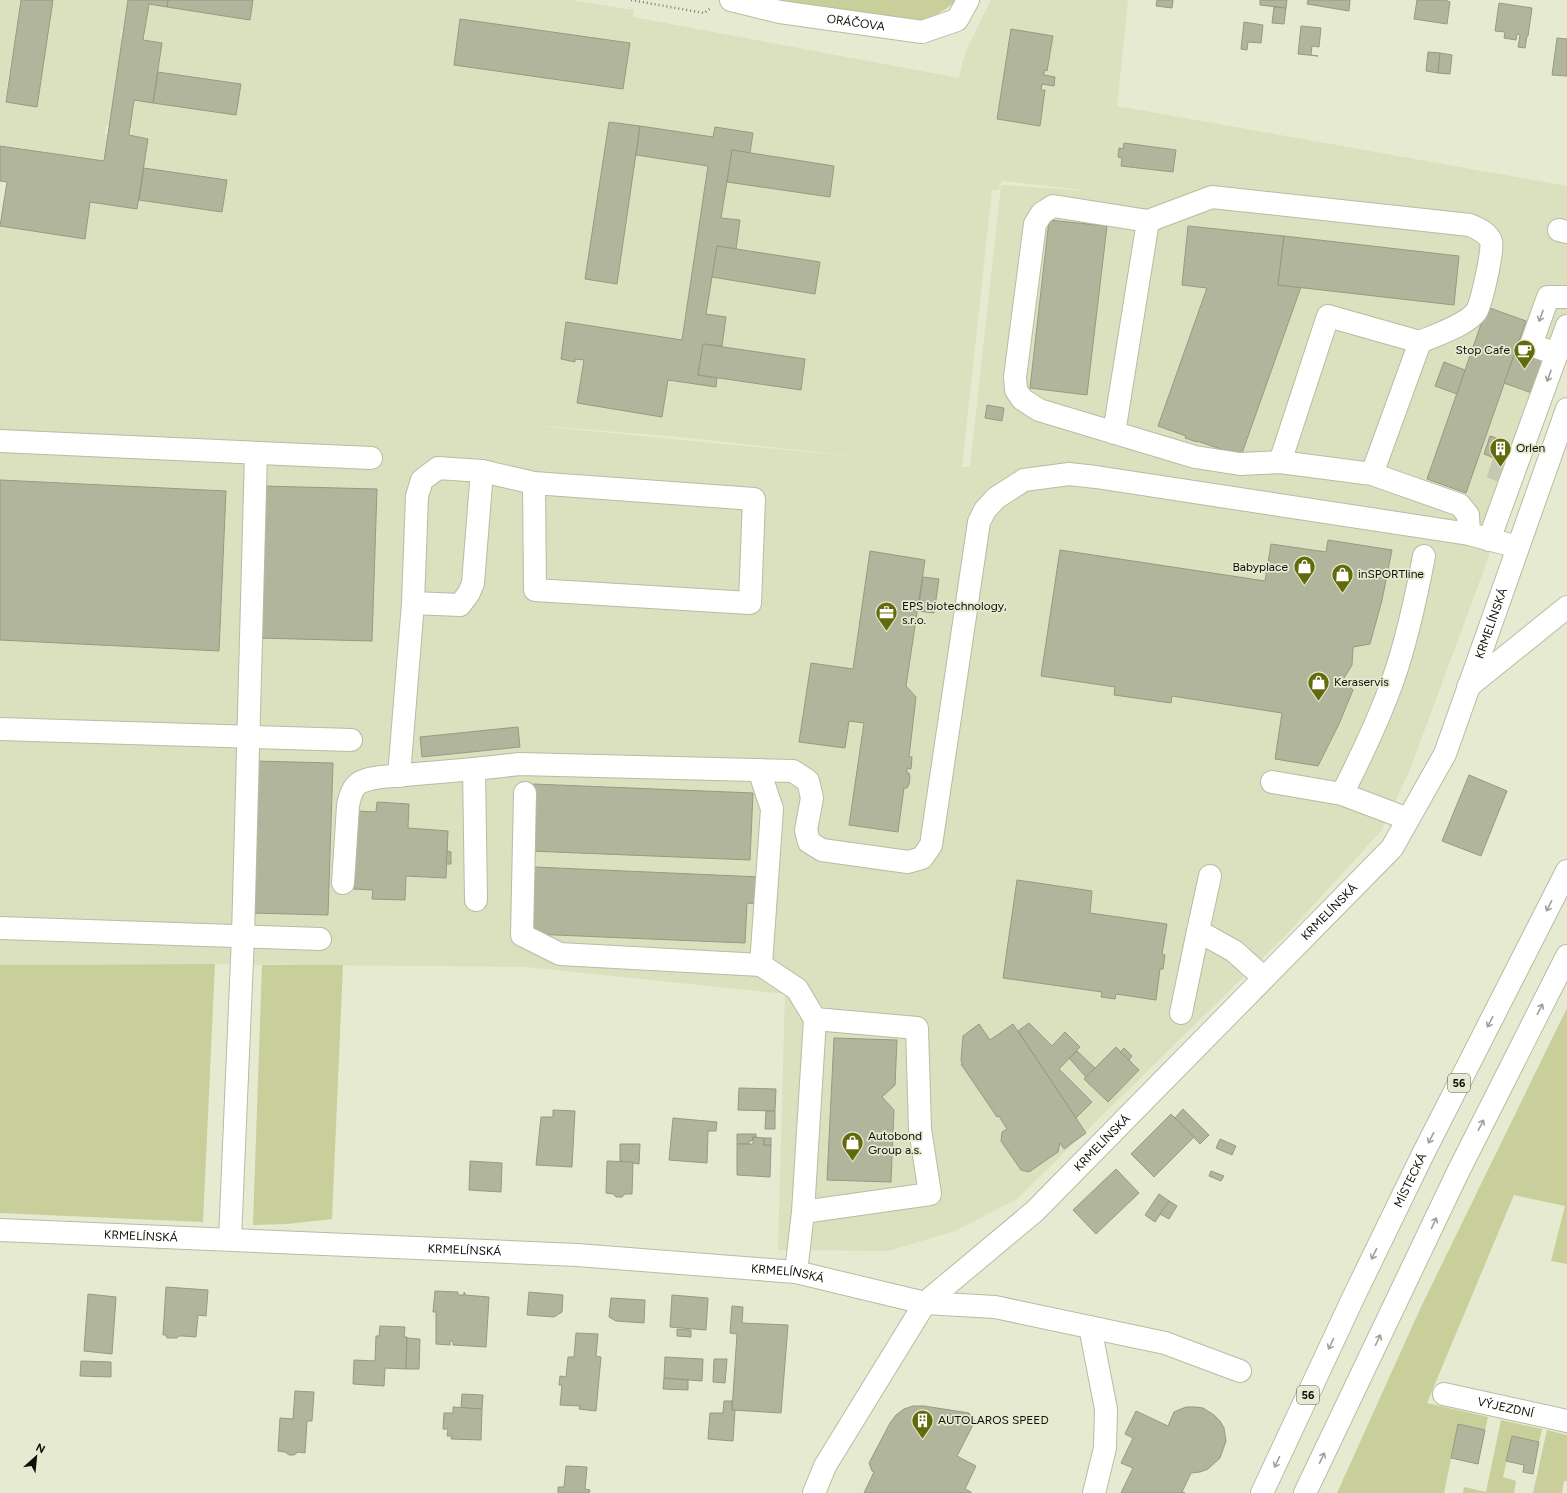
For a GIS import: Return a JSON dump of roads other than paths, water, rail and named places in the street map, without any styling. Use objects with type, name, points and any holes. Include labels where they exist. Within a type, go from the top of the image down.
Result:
[{"type":"main road","name":"ORÁČOVA","points":[[724,2],[780,12],[922,32],[957,20],[968,0]]},
{"type":"main road","points":[[1280,462],[1328,316],[1420,342],[1465,322],[1476,312],[1482,298],[1492,243],[1486,233],[1470,225],[1212,197],[1148,221],[1053,206],[1042,213],[1036,224],[1015,377],[1016,390],[1022,399],[1039,410],[1195,457],[1240,464],[1280,462],[1372,474],[1460,505],[1468,515],[1479,537]]},
{"type":"main road","points":[[1114,433],[1148,221]]},
{"type":"main road","points":[[1557,354],[1531,345],[1548,297],[1567,297]]},
{"type":"main road","points":[[1479,537],[1500,510],[1518,442],[1557,354],[1567,326]]},
{"type":"main road","points":[[1372,474],[1420,342]]},
{"type":"main road","name":"KRMELÍNSKÁ","points":[[814,1493],[826,1466],[925,1303],[1035,1211],[1392,848],[1445,754],[1567,410]]},
{"type":"main road","points":[[0,441],[371,458]]},
{"type":"main road","points":[[230,1239],[243,936],[256,453]]},
{"type":"main road","points":[[399,776],[413,603],[417,496],[422,480],[438,468],[482,471],[534,483],[754,499],[750,603],[535,590],[534,483]]},
{"type":"main road","points":[[413,603],[460,605],[469,593],[473,582],[482,471]]},
{"type":"main road","points":[[343,883],[348,806],[354,787],[359,783],[367,779],[520,764],[793,771],[808,781],[812,798],[806,830],[809,842],[822,850],[908,862],[922,858],[931,845],[979,522],[985,510],[996,498],[1024,480],[1070,474],[1096,476],[1479,537],[1518,547]]},
{"type":"main road","points":[[1498,481],[1490,503],[1500,510]]},
{"type":"main road","points":[[1342,794],[1376,724],[1393,679],[1411,619],[1424,556]]},
{"type":"main road","points":[[1468,687],[1567,607]]},
{"type":"main road","points":[[0,729],[351,740]]},
{"type":"main road","points":[[474,769],[476,900]]},
{"type":"main road","points":[[760,770],[772,809],[761,965]]},
{"type":"main road","points":[[1272,782],[1342,794],[1408,819]]},
{"type":"main road","points":[[526,793],[522,935],[560,954],[761,965],[797,989],[815,1019],[802,1212],[796,1272]]},
{"type":"main road","name":"MÍSTECKÁ","points":[[1262,1493],[1409,1182],[1567,871]]},
{"type":"main road","points":[[1181,1013],[1210,876]]},
{"type":"main road","points":[[0,928],[320,939]]},
{"type":"main road","points":[[1198,931],[1234,951],[1264,978]]},
{"type":"main road","points":[[1306,1493],[1458,1172],[1567,956]]},
{"type":"main road","points":[[802,1212],[930,1194],[920,1129],[917,1028],[815,1019]]},
{"type":"main road","name":"KRMELÍNSKÁ","points":[[0,1230],[578,1255],[796,1272],[925,1303]]},
{"type":"main road","points":[[925,1303],[995,1307],[1165,1343],[1240,1371]]},
{"type":"main road","points":[[1090,1327],[1106,1409],[1106,1448],[1094,1493]]},
{"type":"main road","name":"VÝJEZDNÍ","points":[[1444,1394],[1567,1421]]},
{"type":"tunnel","points":[[1497,481],[1509,447]]},
{"type":"place","name":"Stop Cafe","points":[[1525,370]]},
{"type":"place","name":"Orlen","points":[[1500,468]]},
{"type":"place","name":"Babyplace","points":[[1304,586]]},
{"type":"place","name":"inSPORTline","points":[[1343,594]]},
{"type":"place","name":"EPS biotechnology, s.r.o.","points":[[887,632]]},
{"type":"place","name":"Keraservis","points":[[1318,702]]},
{"type":"place","name":"Autobond Group a.s.","points":[[853,1162]]},
{"type":"place","name":"AUTOLAROS SPEED","points":[[923,1440]]}]
